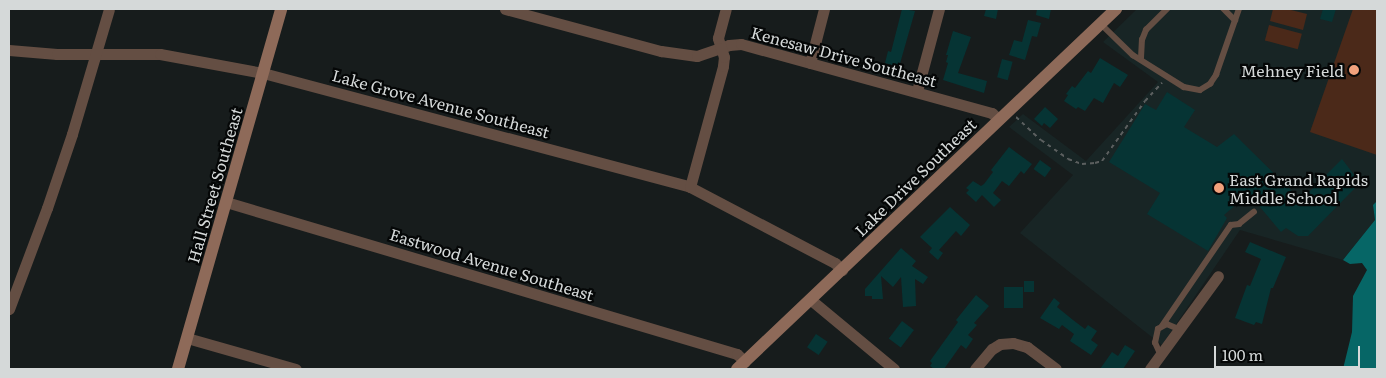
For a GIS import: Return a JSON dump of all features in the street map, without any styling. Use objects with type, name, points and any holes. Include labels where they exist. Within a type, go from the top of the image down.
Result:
[{"type":"main road","name":"Hall Street Southeast","points":[[178,369],[281,9]]},
{"type":"main road","name":"Lake Drive Southeast","points":[[741,366],[812,300],[998,119],[1116,9]]},
{"type":"street","points":[[9,309],[47,208],[109,9]]},
{"type":"street","name":"Kenesaw Drive Southeast","points":[[505,9],[661,51],[697,56],[741,44],[992,113],[998,119]]},
{"type":"street","points":[[690,187],[723,66],[722,49],[718,38],[726,9]]},
{"type":"street","points":[[810,63],[824,9]]},
{"type":"street","points":[[917,92],[939,9]]},
{"type":"street","name":"Lake Grove Avenue Southeast","points":[[9,50],[57,54],[97,52],[160,54],[263,72],[690,187],[835,263],[842,270]]},
{"type":"street","name":"Eastwood Avenue Southeast","points":[[226,202],[737,354],[741,366]]},
{"type":"street","points":[[1150,369],[1218,276]]},
{"type":"street","points":[[812,300],[894,369]]},
{"type":"street","points":[[187,338],[296,369]]},
{"type":"street","points":[[974,369],[992,349],[1000,344],[1013,342],[1027,347],[1056,369]]},
{"type":"lane","points":[[1141,58],[1146,30],[1167,9]]},
{"type":"lane","points":[[1224,9],[1235,20]]},
{"type":"lane","points":[[1100,23],[1133,54],[1184,87],[1200,90],[1210,84],[1216,75],[1239,9]]},
{"type":"lane","points":[[1161,356],[1155,343],[1158,329],[1162,326],[1231,225],[1240,224],[1254,212]]},
{"type":"lane","points":[[1162,326],[1167,324],[1179,329]]},
{"type":"path","points":[[1016,117],[1041,140],[1068,159],[1082,164],[1096,163],[1102,161],[1145,100],[1163,81]]},
{"type":"shaded area","name":"East Grand Rapids Middle School","points":[[1137,9],[1377,9],[1377,201],[1373,205],[1375,220],[1343,260],[1240,230],[1162,345],[1020,233],[1073,175],[1009,127],[1023,114],[1086,161],[1158,82],[1103,42]]},
{"type":"shaded area","points":[[1273,9],[1287,9],[1307,14],[1303,30],[1270,21]]},
{"type":"shaded area","name":"Mehney Field","points":[[1353,9],[1377,9],[1377,155],[1310,132]]},
{"type":"shaded area","points":[[1269,25],[1302,34],[1298,49],[1265,40]]},
{"type":"water","points":[[1377,201],[1377,369],[1343,369],[1352,332],[1353,296],[1367,270],[1362,263],[1350,264],[1343,260],[1375,220],[1373,205]]},
{"type":"building","points":[[902,9],[915,11],[899,67],[885,63],[888,51],[891,52]]},
{"type":"building","points":[[986,9],[998,9],[996,19],[984,16]]},
{"type":"building","points":[[1037,9],[1051,9],[1049,19],[1036,15]]},
{"type":"building","points":[[1323,9],[1336,9],[1332,22],[1320,19]]},
{"type":"building","points":[[1028,20],[1041,23],[1037,37],[1032,36],[1025,60],[1009,55],[1014,40],[1022,42]]},
{"type":"building","points":[[953,31],[971,37],[958,73],[987,81],[984,93],[943,80],[948,63],[946,62],[948,55],[946,55]]},
{"type":"building","points":[[1100,58],[1128,75],[1120,87],[1114,83],[1103,103],[1094,98],[1085,111],[1078,107],[1076,109],[1064,101],[1068,95],[1066,94],[1072,86],[1075,88],[1088,71],[1091,73]]},
{"type":"building","points":[[1002,59],[1013,62],[1008,80],[997,77]]},
{"type":"building","name":"East Grand Rapids Middle School","points":[[1167,92],[1195,110],[1184,127],[1217,147],[1234,134],[1301,200],[1342,159],[1355,176],[1354,183],[1357,186],[1308,236],[1298,236],[1286,228],[1281,232],[1254,200],[1247,195],[1224,215],[1227,218],[1208,251],[1147,214],[1160,193],[1109,162],[1145,104],[1156,110]]},
{"type":"building","points":[[1045,107],[1058,119],[1050,128],[1044,123],[1042,126],[1034,119]]},
{"type":"building","points":[[1009,147],[1032,164],[1024,174],[1021,171],[1009,186],[1002,181],[993,193],[1001,200],[994,207],[982,195],[976,202],[966,193],[969,190],[966,188],[973,181],[981,186],[984,184],[993,172],[991,170]]},
{"type":"building","points":[[1040,160],[1051,168],[1045,177],[1034,169]]},
{"type":"building","points":[[950,207],[970,225],[961,236],[956,231],[939,250],[943,253],[938,260],[929,252],[932,248],[920,237]]},
{"type":"building","points":[[1250,242],[1286,257],[1273,288],[1271,288],[1262,324],[1256,322],[1254,325],[1235,318],[1247,285],[1250,286],[1261,259],[1245,252]]},
{"type":"building","points":[[901,248],[916,261],[912,266],[928,277],[923,284],[915,279],[916,306],[903,307],[901,277],[893,287],[881,276],[883,299],[872,299],[872,296],[865,296],[865,289]]},
{"type":"building","points":[[1024,281],[1034,281],[1034,292],[1024,292]]},
{"type":"building","points":[[1004,287],[1023,287],[1023,308],[1004,308]]},
{"type":"building","points":[[976,295],[989,306],[974,323],[977,325],[968,335],[973,339],[966,349],[961,345],[944,369],[934,369],[930,366],[932,363],[930,361],[958,322],[956,320]]},
{"type":"building","points":[[1054,298],[1060,303],[1057,307],[1073,320],[1085,329],[1088,325],[1097,331],[1091,340],[1098,345],[1091,355],[1070,341],[1074,334],[1062,325],[1059,329],[1040,318]]},
{"type":"building","points":[[902,321],[914,330],[901,348],[889,339]]},
{"type":"building","points":[[816,334],[828,342],[819,355],[807,347]]},
{"type":"building","points":[[1125,345],[1135,351],[1123,369],[1100,369],[1112,352],[1118,356]]},
{"type":"place","name":"Mehney Field","points":[[1354,70]]},
{"type":"place","name":"East Grand Rapids Middle School","points":[[1219,188]]}]
